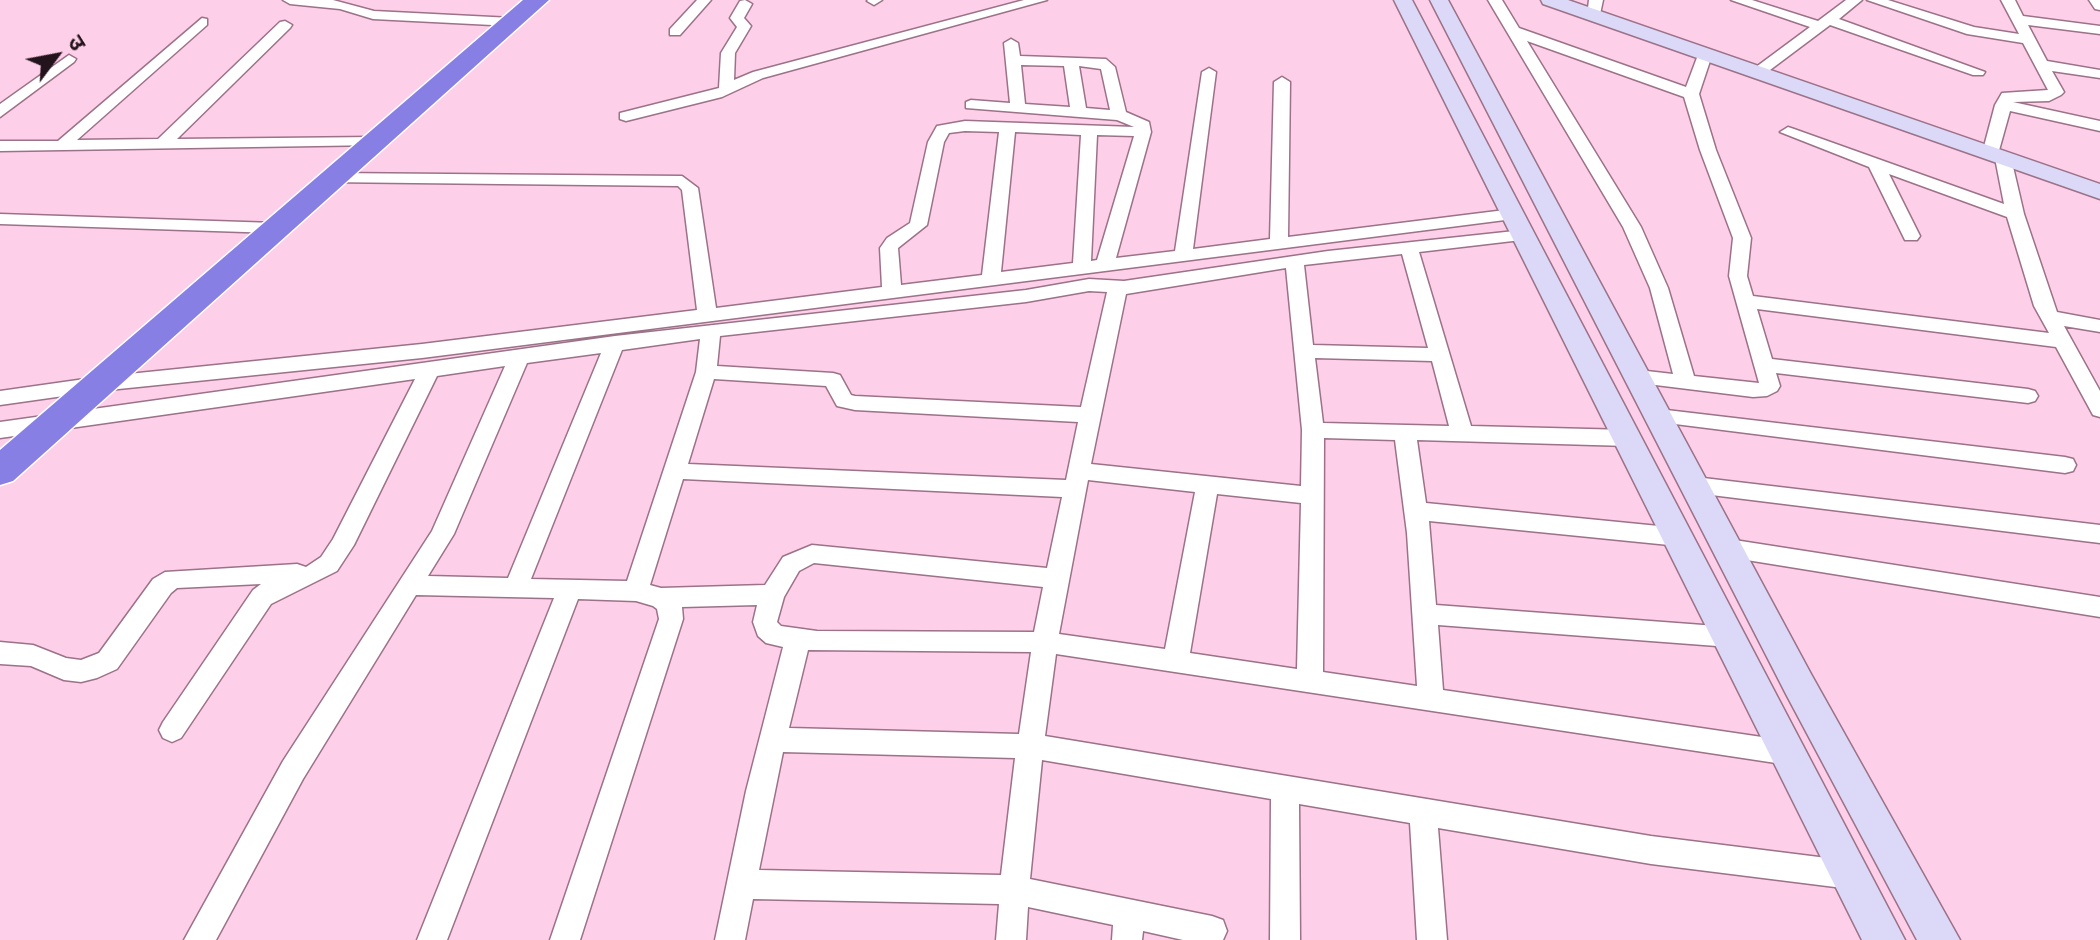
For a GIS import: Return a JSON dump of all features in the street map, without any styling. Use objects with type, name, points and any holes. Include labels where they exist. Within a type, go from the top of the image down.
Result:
[{"type":"highway","points":[[0,471],[537,0]]},
{"type":"street","points":[[290,0],[346,3],[364,14],[512,22]]},
{"type":"street","points":[[395,16],[415,0]]},
{"type":"street","points":[[675,32],[704,0]]},
{"type":"street","points":[[626,116],[726,91],[758,75],[1040,0]]},
{"type":"street","points":[[1403,0],[1884,940]]},
{"type":"street","points":[[1439,0],[1939,940]]},
{"type":"street","points":[[1495,0],[1632,227],[1659,288],[1685,382]]},
{"type":"street","points":[[1550,0],[1595,8],[1705,55],[2100,192]]},
{"type":"street","points":[[1738,0],[1822,22],[1978,72]]},
{"type":"street","points":[[1757,73],[1855,0]]},
{"type":"street","points":[[1874,0],[1972,31],[2030,40]]},
{"type":"street","points":[[2008,0],[2056,92],[2055,95],[2011,94],[2003,105],[1996,156],[2049,317],[2100,410]]},
{"type":"street","points":[[2096,0],[2100,6]]},
{"type":"street","points":[[726,91],[728,53],[743,32],[744,26],[737,18],[745,4]]},
{"type":"street","points":[[2019,20],[2100,30]]},
{"type":"street","points":[[61,146],[202,22]]},
{"type":"street","points":[[164,143],[285,25]]},
{"type":"street","points":[[1513,31],[1691,94]]},
{"type":"street","points":[[1011,43],[1018,108]]},
{"type":"street","points":[[1638,377],[1767,389],[1770,386],[1738,276],[1742,238],[1708,150],[1691,94],[1705,55]]},
{"type":"street","points":[[0,112],[69,59]]},
{"type":"street","points":[[1013,60],[1105,64],[1119,115]]},
{"type":"street","points":[[1071,61],[1079,112]]},
{"type":"street","points":[[2043,65],[2100,74]]},
{"type":"street","points":[[1183,256],[1209,72]]},
{"type":"street","points":[[1279,244],[1282,82]]},
{"type":"street","points":[[971,105],[1119,115],[1137,119],[1143,132],[1105,265]]},
{"type":"street","points":[[2003,105],[2100,126]]},
{"type":"street","points":[[892,291],[889,248],[918,225],[939,132],[951,127],[1008,127],[1143,132]]},
{"type":"street","points":[[991,279],[1008,127]]},
{"type":"street","points":[[1082,268],[1089,130]]},
{"type":"street","points":[[1788,132],[2015,214]]},
{"type":"street","points":[[0,146],[374,142]]},
{"type":"street","points":[[1876,164],[1911,236]]},
{"type":"street","points":[[331,178],[682,181],[690,188],[709,322],[706,372],[674,471],[648,594]]},
{"type":"street","points":[[0,219],[275,228]]},
{"type":"street","points":[[0,398],[78,402],[431,368],[615,342],[709,322],[892,291],[1279,244],[1519,224]]},
{"type":"street","points":[[0,430],[78,402],[422,351],[709,322],[1026,296],[1089,285],[1124,287],[1409,247],[1519,224]]},
{"type":"street","points":[[1409,247],[1462,433]]},
{"type":"street","points":[[1294,261],[1313,430],[1310,681]]},
{"type":"street","points":[[1011,940],[1030,746],[1045,642],[1114,295],[1124,287]]},
{"type":"street","points":[[1745,301],[2062,341]]},
{"type":"street","points":[[2049,317],[2100,326]]},
{"type":"street","points":[[516,587],[615,342]]},
{"type":"street","points":[[1304,351],[1440,355]]},
{"type":"street","points":[[199,940],[293,770],[442,534],[520,356]]},
{"type":"street","points":[[1766,365],[2028,396]]},
{"type":"street","points":[[172,730],[262,597],[329,564],[342,545],[431,368]]},
{"type":"street","points":[[706,372],[833,380],[844,401],[855,403],[1092,415]]},
{"type":"street","points":[[1658,416],[2065,465]]},
{"type":"street","points":[[1313,430],[1628,438]]},
{"type":"street","points":[[1405,432],[1416,511],[1431,698]]},
{"type":"street","points":[[674,471],[889,483],[1078,480],[1207,485],[1313,496]]},
{"type":"street","points":[[1176,661],[1207,485]]},
{"type":"street","points":[[1695,485],[2100,534]]},
{"type":"street","points":[[1416,511],[1679,537]]},
{"type":"street","points":[[1728,548],[2100,607]]},
{"type":"street","points":[[1057,579],[812,554],[791,564],[772,595],[765,622],[767,629],[775,636],[798,639],[1045,642],[1789,753]]},
{"type":"street","points":[[0,653],[33,656],[64,669],[81,671],[97,667],[108,661],[162,586],[173,579],[316,573]]},
{"type":"street","points":[[410,585],[648,594],[772,595]]},
{"type":"street","points":[[432,940],[569,591]]},
{"type":"street","points":[[565,940],[671,619],[669,605],[648,594]]},
{"type":"street","points":[[1425,614],[1730,637]]},
{"type":"street","points":[[730,940],[798,639]]},
{"type":"street","points":[[773,740],[1030,746],[1651,850],[1851,875]]},
{"type":"street","points":[[1285,789],[1285,940]]},
{"type":"street","points":[[1423,812],[1432,940]]},
{"type":"street","points":[[742,884],[1015,890],[1128,927],[1212,931]]}]
